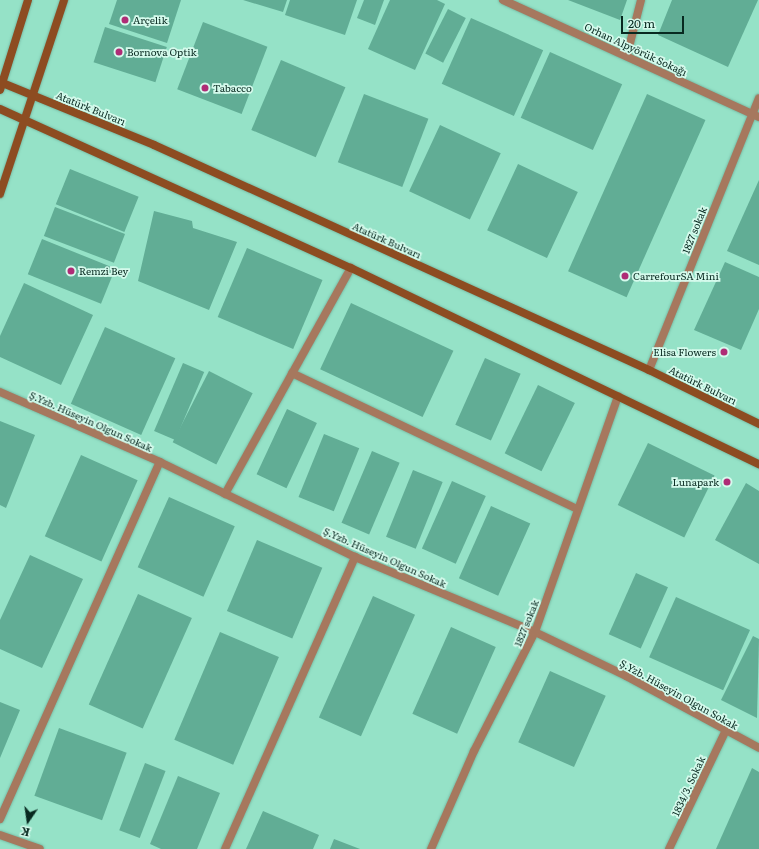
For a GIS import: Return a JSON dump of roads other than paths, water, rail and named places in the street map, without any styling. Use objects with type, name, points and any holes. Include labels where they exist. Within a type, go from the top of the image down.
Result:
[{"type":"main road","points":[[1,85],[28,0]]},
{"type":"main road","points":[[0,194],[23,120],[64,0]]},
{"type":"main road","name":"Atatürk Bulvarı","points":[[1,85],[32,94],[154,145],[649,370],[759,424]]},
{"type":"main road","points":[[0,109],[351,268],[759,464]]},
{"type":"street","name":"Orhan Alpyörük Sokağı","points":[[503,0],[755,115]]},
{"type":"street","points":[[626,55],[641,0]]},
{"type":"street","name":"1827 sokak","points":[[649,370],[755,115],[759,98]]},
{"type":"street","points":[[225,494],[351,268]]},
{"type":"street","points":[[292,373],[577,509]]},
{"type":"street","name":"Ş.Yzb. Hüseyin Olgun Sokak","points":[[0,392],[160,462],[355,557],[535,632],[626,676],[725,732],[759,748]]},
{"type":"street","name":"1827 sokak","points":[[431,849],[474,751],[535,632],[618,396]]},
{"type":"street","points":[[0,819],[160,462]]},
{"type":"street","points":[[225,849],[355,557]]},
{"type":"street","name":"1834/3. Sokak","points":[[669,849],[725,732]]},
{"type":"street","points":[[0,835],[40,849]]},
{"type":"place","name":"Arçelik","points":[[125,20]]},
{"type":"place","name":"Bornova Optik","points":[[119,52]]},
{"type":"place","name":"Tabacco","points":[[205,88]]},
{"type":"place","name":"Remzi Bey","points":[[71,271]]},
{"type":"place","name":"CarrefourSA Mini","points":[[625,276]]},
{"type":"place","name":"Elisa Flowers","points":[[724,352]]},
{"type":"place","name":"Lunapark","points":[[727,482]]}]
